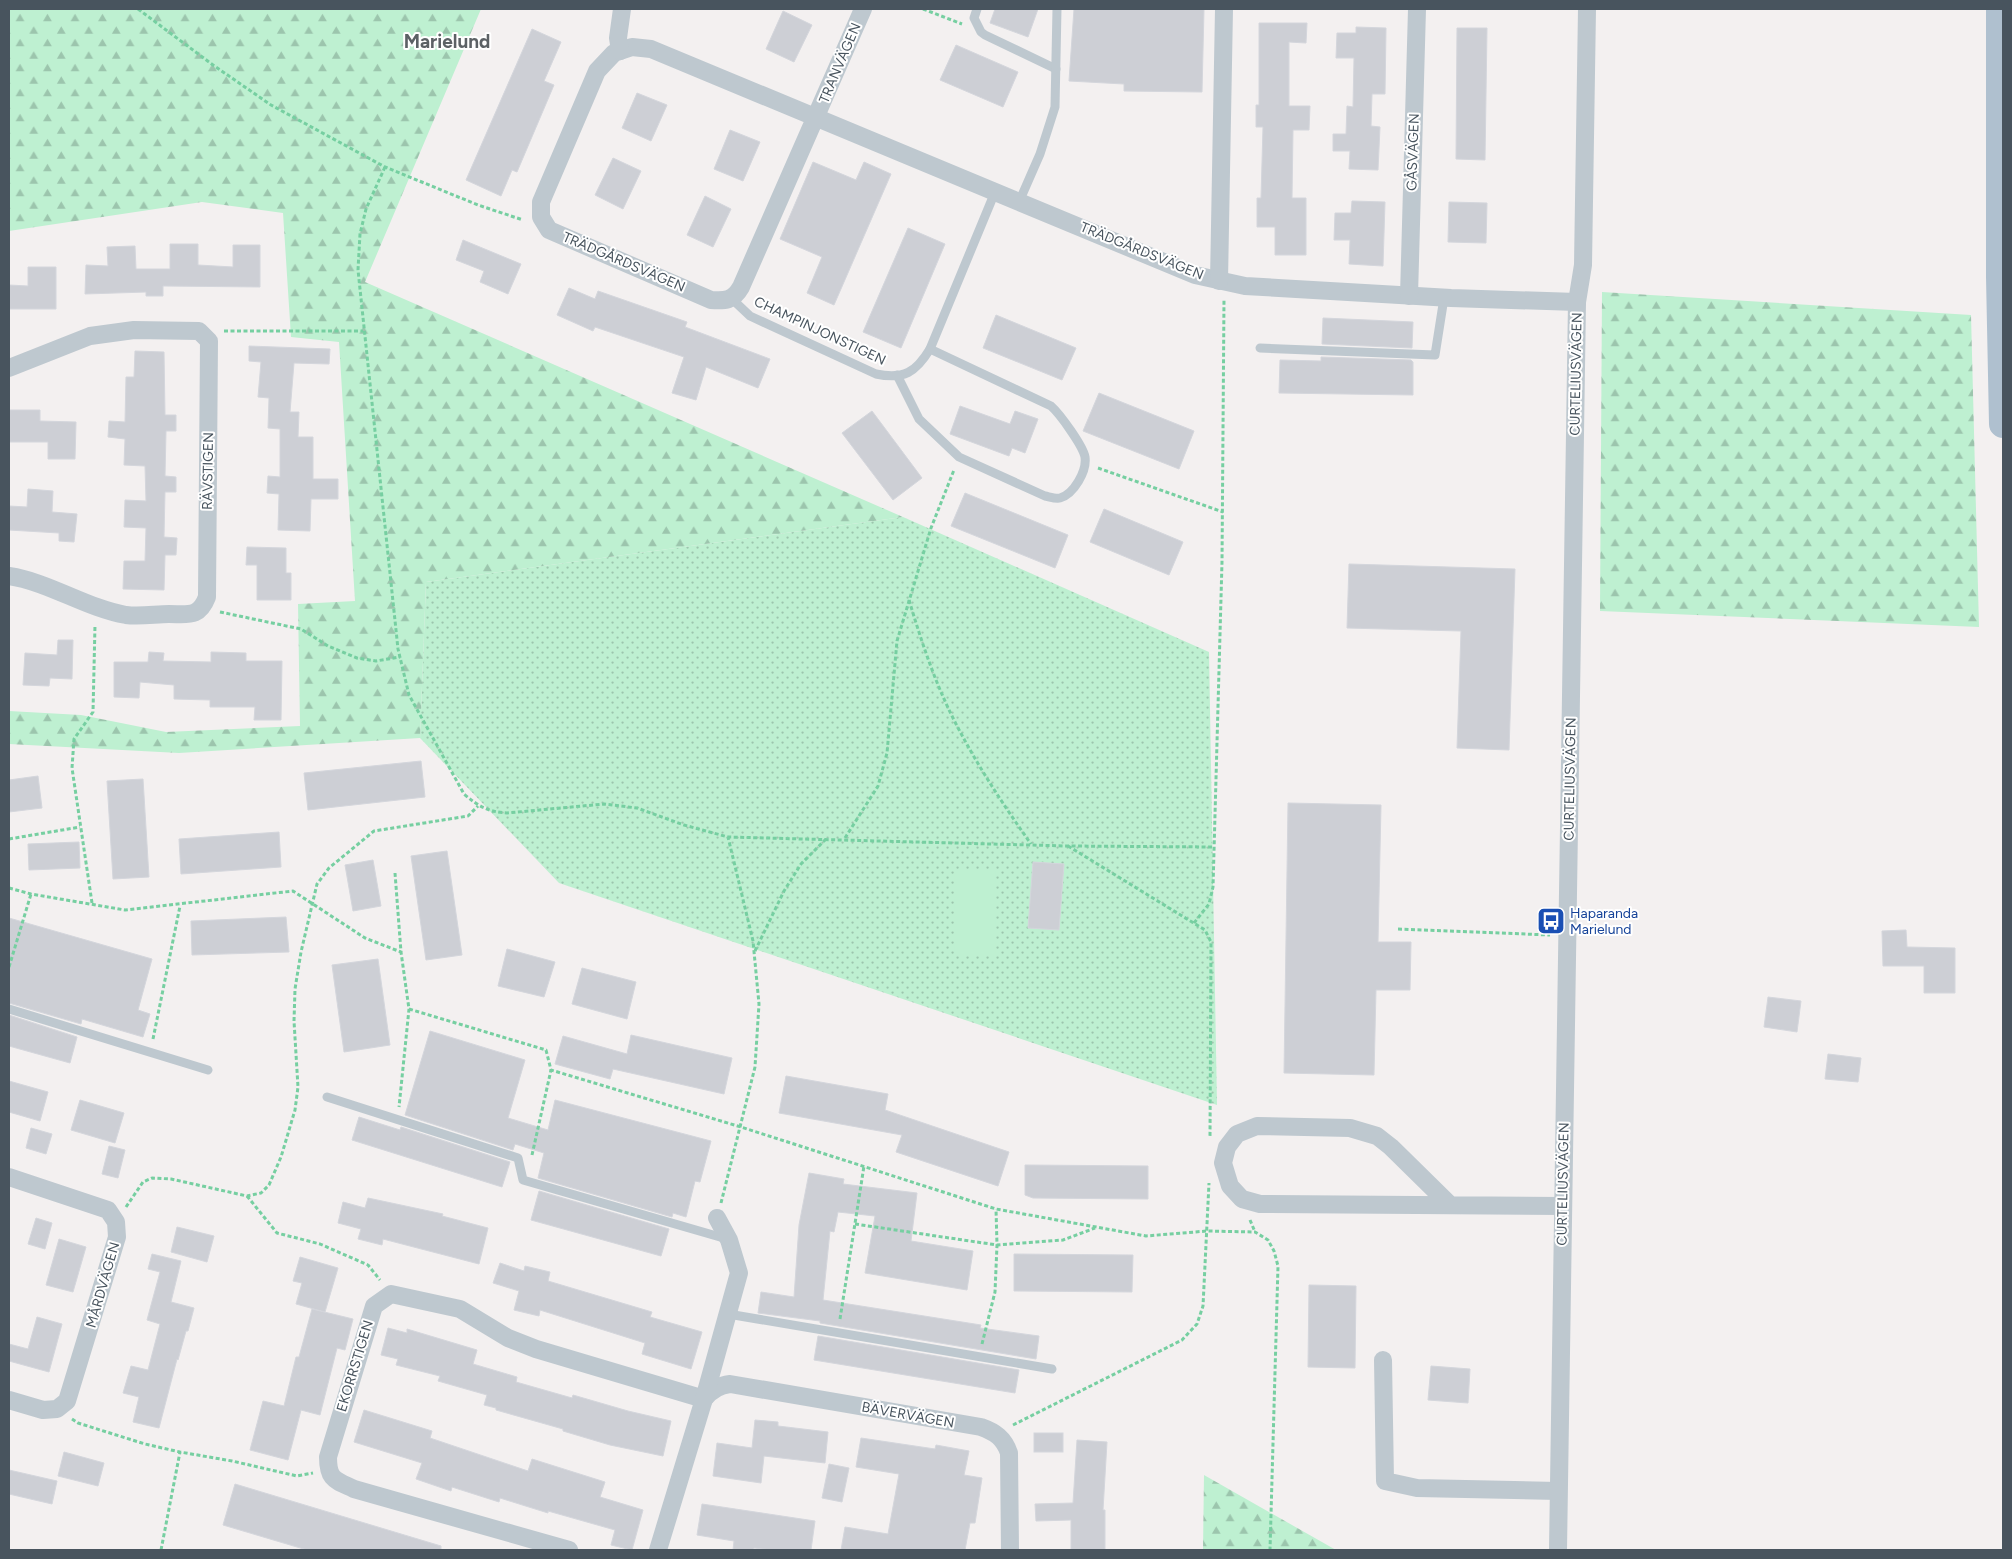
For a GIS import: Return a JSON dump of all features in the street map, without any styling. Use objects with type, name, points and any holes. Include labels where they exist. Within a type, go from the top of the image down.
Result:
[{"type":"main road","points":[[2000,9],[2000,277],[2003,424]]},
{"type":"street","points":[[541,217],[541,202],[597,72],[614,53],[620,51],[618,38],[622,9]]},
{"type":"street","name":"TRANVÄGEN","points":[[816,118],[863,9]]},
{"type":"street","points":[[1219,281],[1224,9]]},
{"type":"street","name":"GÅSVÄGEN","points":[[1409,296],[1416,9]]},
{"type":"street","name":"CURTELIUSVÄGEN","points":[[1558,1550],[1577,302],[1583,265],[1587,9]]},
{"type":"street","name":"TRÄDGÅRDSVÄGEN","points":[[620,51],[632,47],[651,49],[1195,275],[1244,286],[1444,298],[1577,302]]},
{"type":"street","points":[[732,299],[741,287],[816,118]]},
{"type":"street","name":"TRÄDGÅRDSVÄGEN","points":[[541,217],[549,230],[711,300],[725,301],[732,299]]},
{"type":"street","points":[[9,368],[90,336],[134,330],[199,332],[209,341]]},
{"type":"street","name":"RÄVSTIGEN","points":[[203,608],[207,597],[209,341]]},
{"type":"street","points":[[9,576],[21,578],[96,606],[128,615],[192,613],[203,608]]},
{"type":"street","points":[[1450,1206],[1391,1147],[1376,1136],[1350,1128],[1257,1126],[1237,1134],[1227,1147],[1223,1163],[1230,1186],[1242,1199],[1260,1204],[1450,1206],[1563,1206]]},
{"type":"street","name":"MÅRDVÄGEN","points":[[9,1177],[108,1210],[116,1222],[116,1237],[79,1367],[67,1402],[57,1409]]},
{"type":"street","points":[[658,1550],[704,1399],[739,1273],[729,1240],[717,1218]]},
{"type":"street","points":[[391,1294],[460,1309],[508,1338],[536,1349],[704,1399]]},
{"type":"street","name":"EKORRSTIGEN","points":[[328,1470],[328,1457],[374,1306],[391,1294]]},
{"type":"street","points":[[1383,1360],[1385,1481],[1417,1488],[1558,1491]]},
{"type":"street","name":"BÄVERVÄGEN","points":[[704,1399],[708,1393],[722,1385],[730,1384],[972,1425],[996,1433]]},
{"type":"street","points":[[9,1400],[43,1410],[57,1409]]},
{"type":"street","points":[[996,1433],[1006,1445],[1009,1453],[1010,1550]]},
{"type":"street","points":[[328,1470],[335,1480],[354,1489],[569,1550]]},
{"type":"lane","points":[[977,9],[974,18],[981,32],[1056,69]]},
{"type":"lane","points":[[1019,202],[1040,154],[1054,106],[1057,9]]},
{"type":"lane","name":"CHAMPINJONSTIGEN","points":[[732,299],[750,316],[876,374],[886,376],[909,372],[917,367],[930,349],[995,192]]},
{"type":"lane","points":[[1260,348],[1435,354],[1444,298]]},
{"type":"lane","points":[[897,374],[919,419],[959,457],[1045,496],[1059,498],[1069,494],[1084,470],[1085,457],[1060,414],[1051,406],[930,349]]},
{"type":"lane","points":[[9,1009],[208,1070]]},
{"type":"lane","points":[[327,1097],[518,1158],[523,1180],[729,1240]]},
{"type":"lane","points":[[728,1314],[1052,1369]]},
{"type":"path","points":[[138,9],[213,65],[271,105],[384,167],[522,220],[541,217]]},
{"type":"path","points":[[923,9],[981,32]]},
{"type":"path","points":[[384,167],[366,209],[360,234],[358,270],[363,331],[400,657],[409,695],[464,794],[478,806],[492,812],[507,813],[604,804],[637,808],[684,825],[728,837],[1067,846],[1214,847]]},
{"type":"path","points":[[1194,923],[1209,904],[1213,887],[1223,512],[1224,299],[1219,281]]},
{"type":"path","points":[[209,341],[224,330],[363,331]]},
{"type":"path","points":[[845,839],[878,786],[887,753],[897,640],[931,528],[959,457]]},
{"type":"path","points":[[1085,463],[1223,512]]},
{"type":"path","points":[[908,600],[928,660],[952,717],[992,788],[1031,844]]},
{"type":"path","points":[[92,904],[72,768],[74,739],[93,712],[96,606]]},
{"type":"path","points":[[203,608],[231,616],[301,629],[328,646],[357,658],[376,661],[400,657]]},
{"type":"path","points":[[116,1222],[143,1182],[152,1178],[170,1179],[247,1196],[261,1193],[269,1186],[281,1157],[295,1110],[298,1087],[294,1021],[295,989],[317,884],[329,868],[374,831],[468,816],[478,806]]},
{"type":"path","points":[[9,839],[80,827]]},
{"type":"path","points":[[717,1218],[755,1067],[758,1004],[754,952],[728,837]]},
{"type":"path","points":[[754,952],[788,884],[802,864],[826,839]]},
{"type":"path","points":[[1067,846],[1205,930],[1211,942],[1210,1146]]},
{"type":"path","points":[[395,873],[401,952],[409,1008],[398,1120]]},
{"type":"path","points":[[9,888],[30,894],[125,910],[293,891],[366,938],[401,952]]},
{"type":"path","points":[[9,967],[30,894]]},
{"type":"path","points":[[150,1052],[180,905]]},
{"type":"path","points":[[1398,929],[1568,936]]},
{"type":"path","points":[[409,1008],[546,1050],[551,1070],[531,1155],[520,1168]]},
{"type":"path","points":[[551,1070],[741,1127],[996,1209],[1146,1236],[1207,1231],[1255,1232],[1268,1240],[1274,1251],[1278,1266],[1270,1550]]},
{"type":"path","points":[[838,1334],[864,1166]]},
{"type":"path","points":[[996,1433],[1182,1340],[1197,1324],[1203,1306],[1209,1174]]},
{"type":"path","points":[[247,1196],[277,1232],[320,1244],[368,1265],[391,1294]]},
{"type":"path","points":[[979,1358],[995,1292],[996,1209]]},
{"type":"path","points":[[855,1224],[997,1245],[1062,1240],[1096,1228]]},
{"type":"path","points":[[57,1409],[78,1423],[145,1444],[180,1452],[232,1461],[297,1476],[328,1470]]},
{"type":"path","points":[[161,1550],[180,1452]]},
{"type":"green space","points":[[9,9],[481,9],[365,282],[903,517],[426,582],[420,738],[179,753],[9,744],[9,711],[81,715],[166,732],[300,726],[298,604],[355,601],[339,342],[291,337],[283,213],[202,202],[9,231]]},
{"type":"green space","points":[[1602,292],[1971,315],[1979,627],[1600,611]]},
{"type":"green space","points":[[903,517],[1209,652],[1217,1105],[559,883],[420,738],[426,582]]},
{"type":"green space","points":[[955,869],[996,869],[995,956],[954,956]]},
{"type":"green space","points":[[1204,1475],[1336,1550],[1203,1550]]},
{"type":"building","points":[[995,9],[1038,9],[1028,37],[990,23]]},
{"type":"building","points":[[1074,9],[1204,9],[1202,92],[1124,91],[1124,84],[1069,81]]},
{"type":"building","points":[[783,11],[812,25],[794,62],[766,49]]},
{"type":"building","points":[[1259,23],[1307,23],[1306,43],[1289,42],[1289,106],[1310,106],[1309,130],[1293,130],[1292,198],[1306,198],[1306,255],[1275,255],[1275,227],[1257,227],[1257,198],[1261,198],[1263,127],[1256,127],[1256,105],[1259,105]]},
{"type":"building","points":[[1356,27],[1386,28],[1385,94],[1372,94],[1371,126],[1380,127],[1378,170],[1349,169],[1350,151],[1333,151],[1333,134],[1346,134],[1347,106],[1353,107],[1354,58],[1336,58],[1337,33],[1356,33]]},
{"type":"building","points":[[1457,28],[1487,28],[1485,160],[1456,159]]},
{"type":"building","points":[[532,29],[561,42],[544,81],[554,85],[517,172],[512,170],[501,196],[466,180]]},
{"type":"building","points":[[956,45],[1018,72],[1003,107],[940,80]]},
{"type":"building","points":[[637,93],[667,105],[651,141],[622,128]]},
{"type":"building","points":[[730,130],[760,142],[743,181],[714,169]]},
{"type":"building","points":[[613,158],[641,171],[623,209],[595,195]]},
{"type":"building","points":[[813,162],[856,180],[864,162],[891,174],[834,305],[807,293],[822,257],[780,239]]},
{"type":"building","points":[[705,196],[731,209],[713,247],[687,235]]},
{"type":"building","points":[[1352,201],[1385,202],[1383,266],[1349,264],[1350,240],[1334,240],[1335,213],[1351,213]]},
{"type":"building","points":[[1449,202],[1487,203],[1486,243],[1448,242]]},
{"type":"building","points":[[908,228],[945,244],[901,348],[863,332]]},
{"type":"building","points":[[463,240],[521,264],[508,294],[480,282],[484,271],[456,260]]},
{"type":"building","points":[[170,244],[198,244],[198,265],[233,267],[233,245],[260,245],[260,287],[163,286],[163,296],[146,296],[146,292],[85,294],[86,265],[108,266],[107,247],[135,246],[136,269],[170,269]]},
{"type":"building","points":[[28,267],[56,267],[56,309],[9,309],[9,285],[28,286]]},
{"type":"building","points":[[569,288],[595,299],[598,291],[687,322],[685,327],[770,359],[758,388],[706,367],[696,400],[672,393],[684,357],[595,327],[593,331],[557,315]]},
{"type":"building","points":[[996,315],[1076,348],[1062,380],[983,348]]},
{"type":"building","points":[[1323,318],[1413,322],[1412,348],[1322,344]]},
{"type":"building","points":[[249,346],[330,349],[329,364],[294,363],[290,412],[299,412],[298,437],[313,437],[313,479],[338,479],[338,499],[311,499],[310,531],[278,530],[279,494],[267,493],[268,476],[280,477],[280,429],[268,428],[269,398],[258,397],[261,362],[249,361]]},
{"type":"building","points":[[135,351],[164,352],[165,415],[176,415],[176,431],[166,431],[165,476],[176,477],[176,492],[165,492],[164,537],[177,538],[176,555],[165,555],[164,590],[123,589],[124,561],[145,561],[146,528],[124,527],[125,500],[146,501],[145,466],[124,465],[125,439],[108,437],[109,421],[125,422],[126,377],[134,377]]},
{"type":"building","points":[[1321,357],[1411,360],[1413,362],[1413,395],[1279,393],[1280,360],[1321,361]]},
{"type":"building","points":[[1099,393],[1194,431],[1179,469],[1083,431]]},
{"type":"building","points":[[960,406],[1010,424],[1015,411],[1038,419],[1025,453],[1012,448],[1009,456],[950,434]]},
{"type":"building","points":[[9,410],[40,410],[40,421],[76,422],[75,459],[48,459],[48,442],[9,442]]},
{"type":"building","points":[[872,411],[922,478],[893,500],[842,433]]},
{"type":"building","points":[[28,489],[53,491],[52,512],[77,514],[74,542],[59,541],[59,533],[9,530],[9,506],[27,507]]},
{"type":"building","points":[[965,493],[1068,535],[1055,568],[951,526]]},
{"type":"building","points":[[1104,509],[1183,542],[1169,575],[1090,542]]},
{"type":"building","points":[[247,547],[286,548],[286,573],[291,573],[291,600],[257,600],[257,565],[246,565]]},
{"type":"building","points":[[1349,564],[1515,569],[1509,750],[1457,748],[1461,631],[1347,628]]},
{"type":"building","points":[[58,640],[73,640],[72,679],[50,678],[49,686],[23,685],[25,653],[57,655]]},
{"type":"building","points":[[149,652],[164,653],[163,661],[211,662],[211,652],[246,653],[246,661],[282,661],[281,720],[254,720],[255,707],[210,707],[210,700],[174,699],[174,685],[140,682],[139,698],[114,697],[114,662],[148,662]]},
{"type":"building","points":[[421,761],[425,797],[308,810],[304,773]]},
{"type":"building","points":[[38,776],[42,808],[9,812],[9,780]]},
{"type":"building","points":[[143,779],[149,877],[113,879],[107,781]]},
{"type":"building","points":[[1288,803],[1381,805],[1378,942],[1411,942],[1410,990],[1376,990],[1374,1075],[1284,1073]]},
{"type":"building","points":[[279,832],[281,867],[181,874],[179,839]]},
{"type":"building","points":[[79,842],[80,868],[29,870],[28,844]]},
{"type":"building","points":[[447,851],[462,955],[426,960],[411,856]]},
{"type":"building","points":[[373,860],[381,906],[353,911],[345,865]]},
{"type":"building","points":[[1033,862],[1064,864],[1059,930],[1028,928]]},
{"type":"building","points":[[286,917],[289,952],[192,955],[191,921]]},
{"type":"building","points":[[9,918],[152,959],[138,1010],[150,1014],[143,1037],[82,1019],[81,1024],[9,1003]]},
{"type":"building","points":[[1906,930],[1907,947],[1955,948],[1955,993],[1924,993],[1924,966],[1883,966],[1882,931]]},
{"type":"building","points":[[507,949],[555,962],[544,997],[498,986]]},
{"type":"building","points":[[378,959],[390,1045],[344,1052],[332,965]]},
{"type":"building","points":[[582,968],[636,982],[627,1019],[572,1004]]},
{"type":"building","points":[[1768,997],[1801,1001],[1797,1032],[1764,1027]]},
{"type":"building","points":[[9,1015],[77,1037],[70,1063],[9,1046]]},
{"type":"building","points":[[430,1031],[525,1060],[508,1118],[548,1130],[555,1100],[711,1141],[700,1182],[695,1181],[686,1217],[673,1213],[672,1217],[538,1178],[544,1153],[515,1144],[513,1150],[405,1115]]},
{"type":"building","points":[[631,1035],[732,1058],[724,1094],[613,1069],[610,1079],[555,1064],[563,1036],[627,1054]]},
{"type":"building","points":[[1828,1054],[1861,1058],[1858,1082],[1825,1079]]},
{"type":"building","points":[[786,1076],[888,1094],[885,1110],[1009,1152],[998,1186],[896,1152],[902,1135],[779,1113]]},
{"type":"building","points":[[9,1081],[48,1092],[40,1121],[9,1112]]},
{"type":"building","points":[[80,1100],[124,1113],[115,1143],[71,1130]]},
{"type":"building","points":[[359,1117],[400,1130],[401,1127],[510,1162],[502,1187],[352,1140]]},
{"type":"building","points":[[31,1128],[52,1134],[46,1154],[26,1148]]},
{"type":"building","points":[[109,1146],[125,1150],[118,1178],[102,1174]]},
{"type":"building","points":[[1025,1165],[1148,1166],[1148,1199],[1033,1198],[1025,1195]]},
{"type":"building","points":[[809,1173],[844,1179],[843,1184],[917,1193],[911,1241],[973,1251],[967,1290],[865,1273],[875,1216],[838,1212],[834,1232],[830,1231],[823,1300],[981,1325],[980,1328],[1039,1336],[1036,1359],[820,1323],[820,1321],[758,1313],[761,1292],[794,1297],[799,1225]]},
{"type":"building","points":[[539,1191],[669,1229],[661,1256],[531,1220]]},
{"type":"building","points":[[368,1198],[443,1214],[442,1216],[488,1228],[479,1264],[383,1239],[382,1245],[358,1239],[361,1229],[338,1223],[343,1202],[365,1208]]},
{"type":"building","points":[[36,1218],[52,1223],[45,1249],[28,1244]]},
{"type":"building","points":[[177,1227],[214,1236],[207,1262],[171,1252]]},
{"type":"building","points":[[59,1239],[86,1247],[73,1292],[46,1285]]},
{"type":"building","points":[[152,1254],[181,1261],[171,1302],[194,1308],[188,1331],[186,1331],[177,1359],[159,1428],[133,1422],[139,1397],[123,1393],[131,1366],[148,1370],[160,1324],[147,1320],[160,1272],[148,1269]]},
{"type":"building","points":[[1014,1254],[1133,1255],[1132,1292],[1014,1291]]},
{"type":"building","points":[[300,1257],[338,1268],[325,1312],[296,1304],[302,1283],[293,1281]]},
{"type":"building","points":[[500,1263],[524,1271],[525,1266],[550,1272],[548,1281],[652,1312],[650,1317],[702,1332],[691,1369],[642,1354],[645,1343],[540,1310],[539,1316],[514,1310],[519,1291],[493,1283]]},
{"type":"building","points":[[1309,1285],[1356,1286],[1355,1368],[1308,1367]]},
{"type":"building","points":[[312,1309],[353,1319],[345,1350],[337,1348],[320,1415],[301,1410],[288,1460],[250,1450],[263,1401],[284,1406],[296,1357],[299,1357]]},
{"type":"building","points":[[37,1317],[62,1324],[49,1372],[9,1361],[9,1344],[28,1349]]},
{"type":"building","points":[[388,1328],[407,1333],[407,1329],[477,1350],[473,1364],[517,1377],[516,1382],[572,1398],[573,1395],[671,1421],[663,1456],[610,1445],[563,1431],[563,1429],[496,1410],[496,1408],[484,1405],[487,1395],[438,1381],[440,1376],[396,1365],[398,1359],[381,1355]]},
{"type":"building","points":[[818,1336],[1019,1370],[1015,1393],[814,1360]]},
{"type":"building","points":[[1431,1366],[1470,1369],[1468,1403],[1428,1400]]},
{"type":"building","points":[[364,1410],[432,1431],[430,1438],[528,1471],[532,1459],[605,1482],[600,1497],[643,1510],[632,1550],[611,1545],[615,1530],[548,1511],[548,1513],[500,1498],[499,1502],[452,1487],[451,1491],[416,1479],[422,1463],[354,1442]]},
{"type":"building","points":[[755,1420],[778,1422],[778,1426],[828,1432],[825,1463],[764,1456],[761,1483],[713,1476],[717,1443],[752,1448]]},
{"type":"building","points":[[1034,1433],[1063,1433],[1063,1452],[1034,1452]]},
{"type":"building","points":[[861,1438],[935,1449],[936,1445],[969,1451],[964,1475],[982,1478],[975,1523],[970,1523],[965,1550],[841,1550],[845,1527],[888,1534],[899,1474],[856,1467]]},
{"type":"building","points":[[1077,1440],[1107,1442],[1103,1510],[1105,1510],[1105,1550],[1071,1550],[1071,1520],[1036,1521],[1035,1504],[1073,1503]]},
{"type":"building","points":[[64,1452],[104,1463],[98,1486],[58,1476]]},
{"type":"building","points":[[829,1464],[849,1468],[842,1502],[822,1498]]},
{"type":"building","points":[[9,1470],[57,1481],[52,1504],[9,1494]]},
{"type":"building","points":[[235,1484],[441,1546],[441,1550],[307,1550],[223,1525]]},
{"type":"building","points":[[702,1504],[815,1521],[811,1550],[754,1548],[753,1550],[733,1550],[734,1541],[697,1535]]},
{"type":"place","name":"Haparanda Marielund","points":[[1551,921]]},
{"type":"district","name":"Marielund","points":[[447,41]]}]
